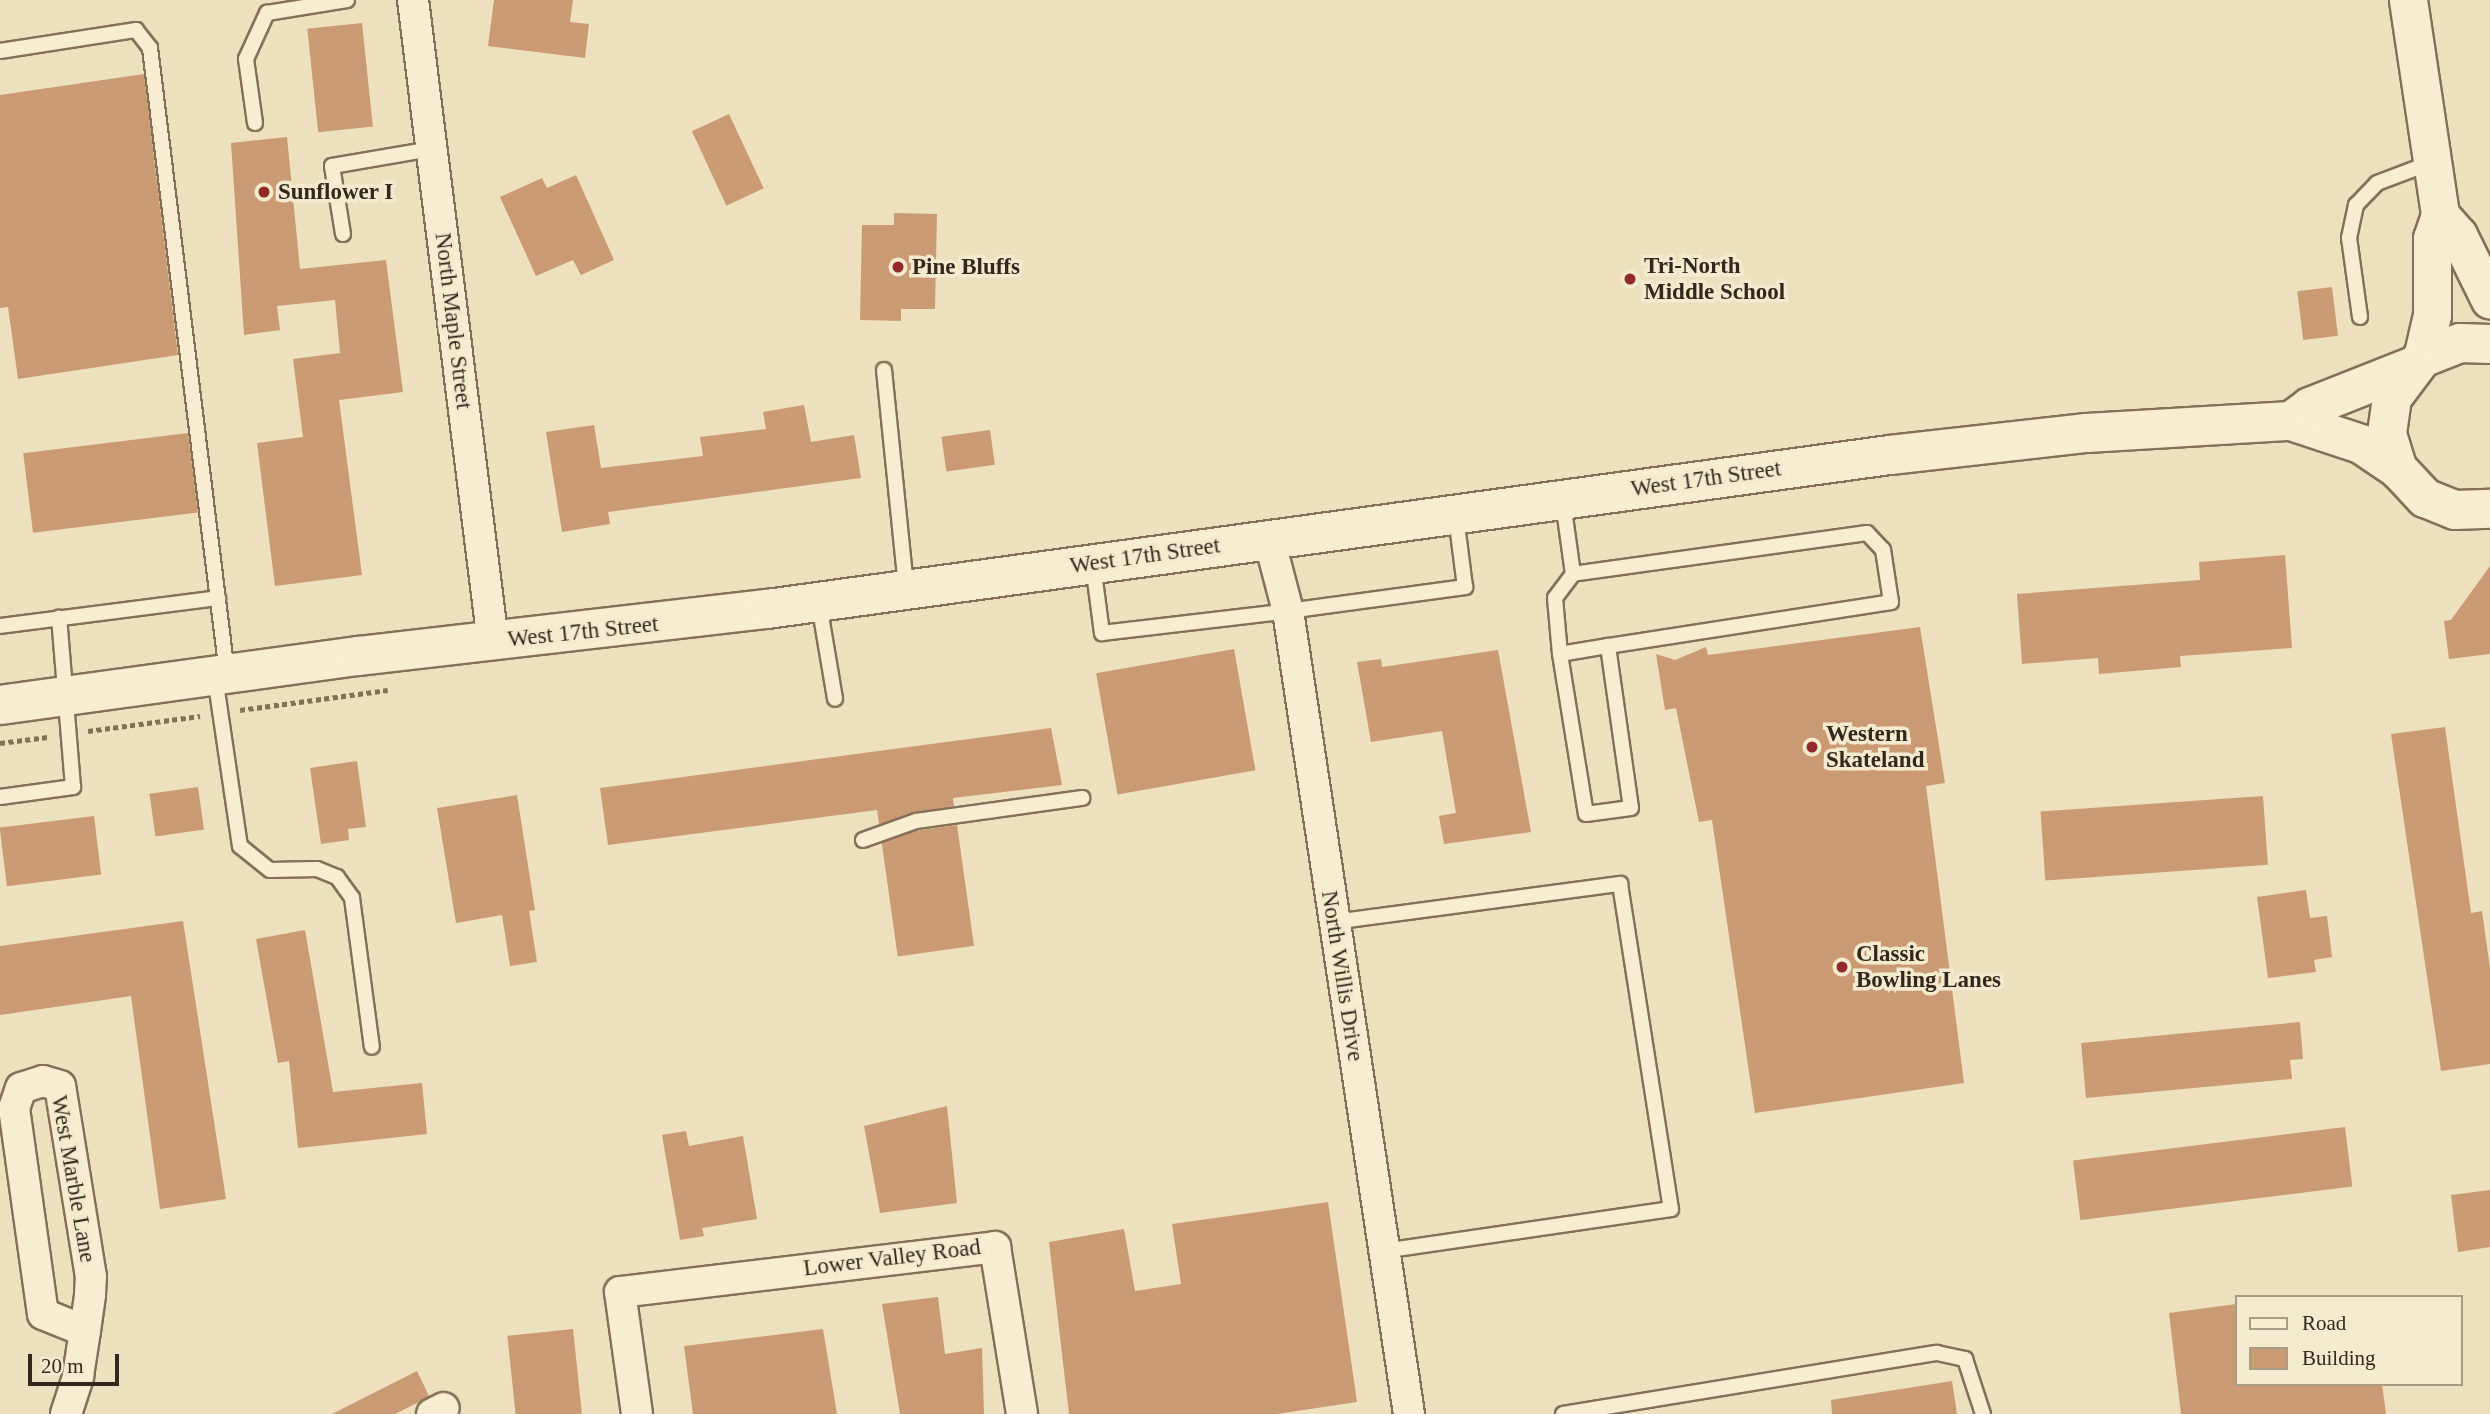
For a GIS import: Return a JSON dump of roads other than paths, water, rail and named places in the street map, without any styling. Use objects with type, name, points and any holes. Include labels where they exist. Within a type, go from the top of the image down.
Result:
[{"type":"main road","name":"West 17th Street","points":[[2291,421],[2310,407],[2417,363],[2446,346],[2490,344]]},
{"type":"main road","points":[[2398,469],[2387,416],[2392,398],[2417,363]]},
{"type":"main road","name":"West 17th Street","points":[[0,705],[221,675],[818,602],[1562,498],[2033,438],[2291,421],[2361,444],[2398,469],[2414,490],[2437,504],[2455,510],[2490,509]]},
{"type":"street","name":"North Maple Street","points":[[413,0],[493,642]]},
{"type":"street","points":[[2408,0],[2440,215],[2432,238],[2432,315],[2417,363]]},
{"type":"street","points":[[2440,215],[2458,235],[2490,300]]},
{"type":"street","name":"North Willis Drive","points":[[1269,539],[1288,611],[1409,1414]]},
{"type":"street","name":"West Marble Lane","points":[[66,1414],[85,1331],[91,1277],[60,1086],[43,1081],[21,1088],[15,1108],[43,1314],[85,1331]]},
{"type":"street","name":"Lower Valley Road","points":[[637,1414],[621,1292],[995,1247],[1022,1414]]},
{"type":"lane","points":[[255,123],[246,58],[267,13],[347,0]]},
{"type":"lane","points":[[0,51],[136,30],[150,48],[218,598],[221,675],[240,846],[270,870],[317,869],[337,877],[352,898],[372,1047]]},
{"type":"lane","points":[[342,234],[332,166],[431,149]]},
{"type":"lane","points":[[2360,317],[2349,238],[2356,205],[2377,183],[2432,163]]},
{"type":"lane","points":[[884,370],[906,589]]},
{"type":"lane","points":[[1562,498],[1573,574],[1555,598],[1560,654],[1586,814],[1631,808],[1608,646]]},
{"type":"lane","points":[[1093,563],[1102,633],[1465,587],[1456,513]]},
{"type":"lane","points":[[1560,654],[1891,602],[1884,550],[1867,533],[1573,574]]},
{"type":"lane","points":[[0,626],[218,598]]},
{"type":"lane","points":[[818,602],[835,699]]},
{"type":"lane","points":[[0,797],[73,787],[68,696],[59,618]]},
{"type":"lane","points":[[863,840],[916,821],[1082,799]]},
{"type":"lane","points":[[1334,922],[1620,884],[1671,1209],[1384,1251]]},
{"type":"lane","points":[[1563,1414],[1937,1353],[1965,1359],[1983,1414]]},
{"type":"place","name":"Sunflower I","points":[[264,192]]},
{"type":"place","name":"Pine Bluffs","points":[[898,267]]},
{"type":"place","name":"Tri-North Middle School","points":[[1630,279]]},
{"type":"place","name":"Western Skateland","points":[[1812,747]]},
{"type":"place","name":"Classic Bowling Lanes","points":[[1842,967]]}]
